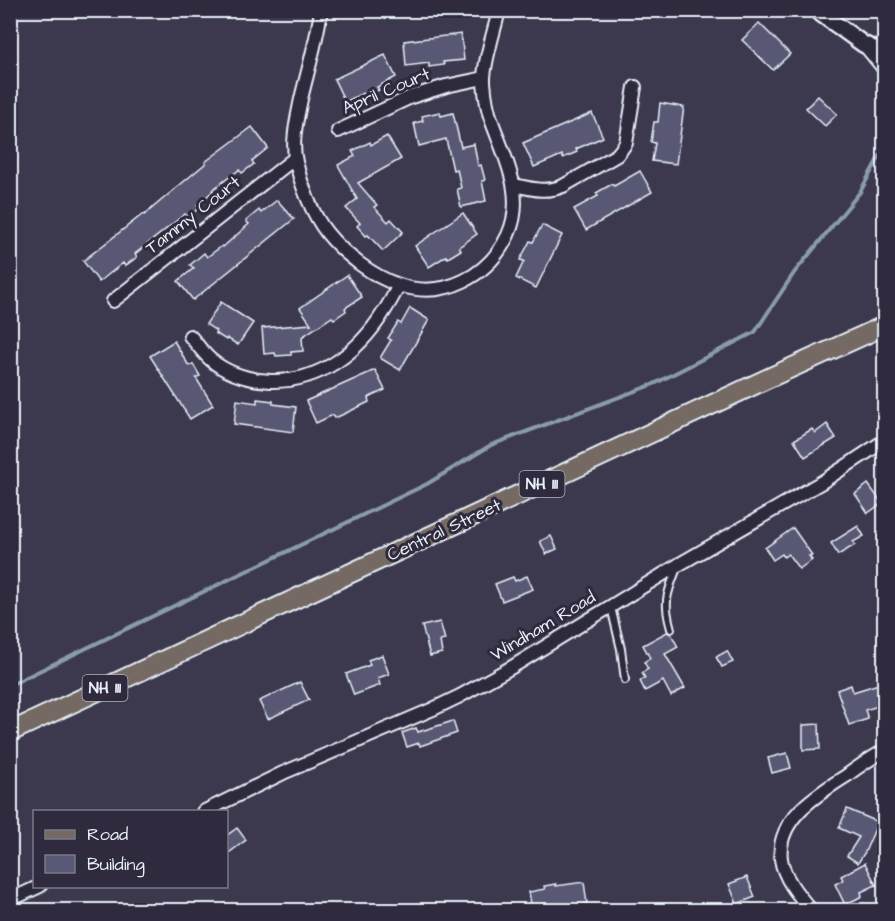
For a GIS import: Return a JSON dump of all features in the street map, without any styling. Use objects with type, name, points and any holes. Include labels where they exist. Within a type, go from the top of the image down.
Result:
[{"type":"main road","name":"Central Street","points":[[10,732],[885,326]]},
{"type":"street","points":[[321,10],[297,118],[295,158],[299,176],[313,211],[325,231],[339,246],[352,258],[381,276],[399,285],[419,289],[447,288],[481,271],[497,254],[509,233],[516,211],[514,185],[489,110],[484,78],[499,10]]},
{"type":"street","points":[[816,10],[863,44],[885,54]]},
{"type":"street","points":[[863,44],[885,69]]},
{"type":"street","name":"April Court","points":[[338,131],[411,97],[446,86],[484,78]]},
{"type":"street","points":[[514,185],[554,190],[616,155],[626,144],[635,87]]},
{"type":"street","name":"Tammy Court","points":[[113,301],[295,158]]},
{"type":"street","points":[[190,336],[210,359],[236,375],[250,379],[279,381],[309,376],[336,362],[367,334],[384,313],[399,285]]},
{"type":"street","name":"Windham Road","points":[[207,810],[293,768],[460,696],[512,667],[678,565],[822,482],[885,441]]},
{"type":"street","points":[[811,910],[785,873],[781,859],[786,831],[799,812],[815,796],[885,751]]},
{"type":"street","points":[[10,900],[36,888]]},
{"type":"lane","points":[[670,629],[666,612],[666,597],[678,565]]},
{"type":"lane","points":[[610,606],[621,649],[625,680]]},
{"type":"building","points":[[759,23],[790,54],[773,70],[742,40]]},
{"type":"building","points":[[461,34],[464,60],[443,62],[444,65],[429,67],[429,63],[406,66],[404,41]]},
{"type":"building","points":[[385,55],[396,77],[377,87],[379,90],[365,97],[363,93],[345,102],[334,79]]},
{"type":"building","points":[[818,96],[837,114],[825,126],[806,108]]},
{"type":"building","points":[[660,103],[684,107],[676,164],[652,161],[655,143],[651,142],[654,122],[658,122]]},
{"type":"building","points":[[440,112],[441,116],[453,113],[461,147],[474,144],[478,166],[481,165],[485,180],[482,181],[486,201],[461,207],[457,189],[461,188],[457,169],[453,170],[446,139],[419,146],[414,123],[423,121],[422,116]]},
{"type":"building","points":[[592,113],[603,137],[576,149],[577,152],[563,158],[562,155],[534,167],[523,143]]},
{"type":"building","points":[[252,127],[268,148],[252,161],[254,164],[242,173],[239,170],[212,190],[197,205],[199,208],[188,217],[185,214],[135,254],[137,257],[125,266],[123,263],[99,282],[83,261],[144,215],[205,162]]},
{"type":"building","points":[[387,136],[401,159],[358,183],[377,205],[374,207],[388,222],[391,219],[403,232],[383,251],[357,226],[360,223],[346,208],[357,199],[338,165],[355,156],[352,151],[370,142],[371,145]]},
{"type":"building","points":[[640,171],[652,192],[586,230],[574,209],[598,196],[596,193]]},
{"type":"building","points":[[277,200],[294,219],[193,300],[178,281],[194,268],[190,265],[204,253],[207,257],[223,247],[249,224],[246,221],[259,210],[261,213]]},
{"type":"building","points":[[463,213],[477,234],[459,247],[461,250],[429,267],[415,246]]},
{"type":"building","points":[[542,225],[562,235],[536,288],[516,278],[524,261],[520,260]]},
{"type":"building","points":[[347,275],[362,297],[345,308],[346,311],[334,319],[332,317],[302,337],[303,351],[291,352],[291,355],[264,354],[262,328],[311,324],[300,308]]},
{"type":"building","points":[[221,302],[253,323],[238,345],[215,333],[216,331],[206,324]]},
{"type":"building","points":[[410,308],[429,320],[400,370],[380,358],[391,340],[388,338],[398,322],[401,324]]},
{"type":"building","points":[[174,341],[189,366],[193,364],[200,376],[196,378],[213,405],[190,419],[150,356]]},
{"type":"building","points":[[375,370],[385,390],[368,398],[369,402],[344,414],[335,418],[333,415],[316,423],[306,401]]},
{"type":"building","points":[[257,399],[296,407],[293,432],[234,424],[237,400],[257,403]]},
{"type":"building","points":[[827,424],[836,438],[805,457],[794,440],[812,429],[815,433]]},
{"type":"building","points":[[868,484],[882,503],[868,513],[855,494]]},
{"type":"building","points":[[858,526],[864,536],[853,542],[855,545],[838,555],[831,543]]},
{"type":"building","points":[[793,528],[812,555],[809,556],[812,560],[799,569],[788,554],[784,557],[782,554],[773,560],[765,548]]},
{"type":"building","points":[[551,536],[557,549],[546,554],[540,541]]},
{"type":"building","points":[[527,576],[533,589],[502,601],[495,584],[513,577],[515,581]]},
{"type":"building","points":[[440,622],[445,640],[440,641],[442,653],[430,656],[422,626]]},
{"type":"building","points":[[667,632],[671,634],[678,647],[665,654],[685,688],[671,696],[663,681],[645,691],[640,681],[645,678],[642,673],[648,669],[644,662],[650,658],[643,645]]},
{"type":"building","points":[[727,651],[733,662],[722,667],[716,657]]},
{"type":"building","points":[[382,655],[389,674],[378,678],[380,685],[354,695],[346,674],[370,665],[368,660]]},
{"type":"building","points":[[300,682],[309,700],[268,719],[259,701]]},
{"type":"building","points":[[885,682],[885,704],[865,710],[868,719],[849,725],[837,690],[851,685],[853,692]]},
{"type":"building","points":[[453,721],[457,733],[420,746],[419,743],[407,747],[402,733],[416,728],[418,732]]},
{"type":"building","points":[[819,724],[820,749],[803,750],[803,725]]},
{"type":"building","points":[[787,753],[791,768],[772,773],[768,758]]},
{"type":"building","points":[[847,809],[878,822],[858,863],[847,856],[859,837],[839,828]]},
{"type":"building","points":[[237,828],[246,840],[228,854],[228,835]]},
{"type":"building","points":[[865,863],[876,885],[861,892],[862,896],[845,905],[835,884],[843,880],[841,876]]},
{"type":"building","points":[[747,877],[755,897],[737,904],[729,884]]},
{"type":"building","points":[[584,882],[587,904],[573,906],[574,910],[532,910],[529,892],[545,889],[544,886]]},
{"type":"waterway","points":[[10,685],[427,484],[491,445],[654,384],[755,332],[794,273],[860,192],[884,151]]}]
